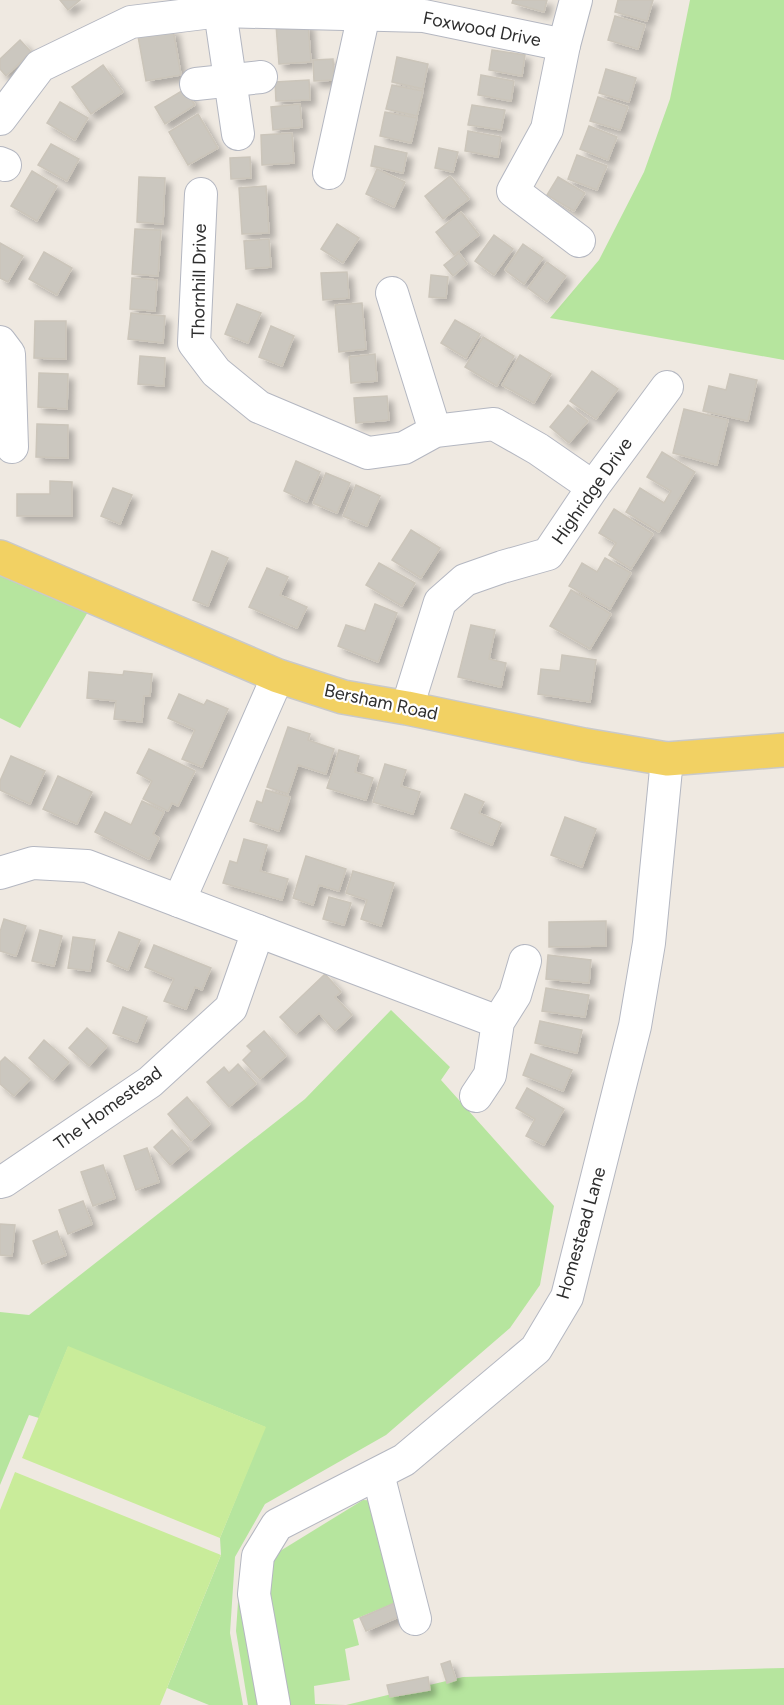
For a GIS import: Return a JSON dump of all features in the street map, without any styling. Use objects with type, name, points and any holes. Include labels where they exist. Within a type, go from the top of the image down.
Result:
[{"type":"main road","name":"Bersham Road","points":[[0,557],[278,676],[344,698],[407,708],[584,745],[667,759],[784,750]]},
{"type":"street","name":"Foxwood Drive","points":[[576,0],[564,45],[547,129],[513,191],[579,241]]},
{"type":"street","name":"Foxwood Drive","points":[[0,119],[40,66],[131,22],[220,11],[363,7],[424,16],[564,45]]},
{"type":"street","points":[[328,173],[363,7]]},
{"type":"street","points":[[220,11],[238,134]]},
{"type":"street","points":[[196,84],[261,77]]},
{"type":"street","name":"Thornhill Drive","points":[[201,194],[195,343],[216,372],[260,407],[368,453],[404,447],[435,430],[494,424],[538,449],[593,487]]},
{"type":"street","points":[[392,293],[435,430]]},
{"type":"street","points":[[0,342],[9,354],[5,411],[12,447]]},
{"type":"street","name":"Highridge Drive","points":[[407,708],[440,602],[465,580],[548,554],[593,487],[667,387]]},
{"type":"street","points":[[179,901],[278,676]]},
{"type":"street","name":"Homestead Lane","points":[[274,1705],[254,1594],[258,1556],[277,1525],[404,1460],[536,1349],[567,1297],[635,1026],[649,943],[667,759]]},
{"type":"street","points":[[0,873],[33,863],[87,866],[498,1022]]},
{"type":"street","name":"The Homestead","points":[[0,1182],[150,1082],[231,1008],[258,932]]},
{"type":"street","points":[[476,1096],[490,1075],[498,1022],[515,995],[525,961]]},
{"type":"street","points":[[378,1474],[415,1619]]},
{"type":"green space","points":[[690,0],[784,0],[784,360],[550,318],[599,260],[644,172],[670,99]]},
{"type":"green space","points":[[0,573],[89,610],[20,728],[0,718]]},
{"type":"green space","points":[[391,1010],[450,1067],[441,1080],[554,1206],[540,1285],[510,1328],[386,1435],[265,1504],[235,1557],[230,1633],[243,1705],[209,1705],[167,1688],[221,1555],[220,1538],[265,1427],[68,1347],[39,1418],[29,1415],[0,1485],[0,1312],[29,1315],[305,1099]]},
{"type":"green space","points":[[68,1346],[266,1427],[220,1538],[22,1458]]},
{"type":"green space","points":[[15,1472],[221,1555],[160,1705],[0,1705],[0,1510]]},
{"type":"green space","points":[[363,1500],[381,1501],[397,1602],[353,1620],[359,1645],[345,1649],[350,1680],[314,1686],[315,1704],[346,1705],[248,1705],[236,1631],[239,1588],[272,1556]]},
{"type":"green space","points":[[784,1668],[784,1705],[346,1705],[463,1677]]},
{"type":"building","points":[[60,0],[80,0],[68,10]]},
{"type":"building","points":[[513,0],[547,0],[544,12],[512,3]]},
{"type":"building","points":[[618,0],[653,0],[647,21],[615,12]]},
{"type":"building","points":[[615,16],[645,25],[638,49],[608,40]]},
{"type":"building","points":[[308,23],[311,62],[279,64],[276,25]]},
{"type":"building","points":[[173,29],[181,75],[146,81],[138,36]]},
{"type":"building","points":[[20,40],[31,52],[6,76],[0,69],[0,59]]},
{"type":"building","points":[[492,50],[525,55],[522,76],[489,70]]},
{"type":"building","points":[[397,57],[428,64],[423,89],[392,82]]},
{"type":"building","points":[[333,59],[334,80],[314,81],[313,60]]},
{"type":"building","points":[[103,65],[123,92],[91,114],[72,87]]},
{"type":"building","points":[[606,69],[636,78],[629,102],[599,93]]},
{"type":"building","points":[[481,75],[514,81],[511,101],[478,95]]},
{"type":"building","points":[[309,80],[310,100],[276,101],[275,82]]},
{"type":"building","points":[[392,85],[423,91],[417,116],[386,109]]},
{"type":"building","points":[[185,89],[195,105],[165,124],[155,107]]},
{"type":"building","points":[[598,97],[628,107],[620,130],[590,121]]},
{"type":"building","points":[[60,102],[88,118],[75,140],[47,123]]},
{"type":"building","points":[[300,104],[302,127],[273,130],[271,107]]},
{"type":"building","points":[[472,105],[505,110],[501,130],[468,125]]},
{"type":"building","points":[[385,112],[417,118],[411,143],[380,136]]},
{"type":"building","points":[[198,114],[218,148],[188,165],[169,132]]},
{"type":"building","points":[[589,126],[617,137],[608,160],[580,149]]},
{"type":"building","points":[[468,131],[501,137],[498,157],[465,151]]},
{"type":"building","points":[[292,133],[294,163],[262,165],[261,135]]},
{"type":"building","points":[[51,144],[79,159],[67,181],[38,165]]},
{"type":"building","points":[[375,146],[407,153],[403,173],[371,166]]},
{"type":"building","points":[[439,148],[458,152],[453,172],[435,168]]},
{"type":"building","points":[[577,155],[607,166],[597,190],[568,179]]},
{"type":"building","points":[[250,157],[251,178],[231,179],[230,158]]},
{"type":"building","points":[[377,169],[405,182],[394,207],[366,194]]},
{"type":"building","points":[[32,171],[57,186],[37,221],[11,206]]},
{"type":"building","points":[[450,176],[469,199],[443,219],[425,196]]},
{"type":"building","points":[[139,177],[165,178],[163,224],[137,222]]},
{"type":"building","points":[[558,177],[585,193],[574,211],[547,195]]},
{"type":"building","points":[[266,186],[269,233],[242,234],[239,188]]},
{"type":"building","points":[[461,212],[479,235],[454,255],[436,232]]},
{"type":"building","points":[[337,224],[359,238],[343,263],[321,249]]},
{"type":"building","points":[[135,229],[161,230],[158,276],[132,274]]},
{"type":"building","points":[[494,235],[513,249],[494,275],[475,261]]},
{"type":"building","points":[[269,239],[271,267],[246,269],[244,241]]},
{"type":"building","points":[[0,243],[23,256],[8,282],[0,278]]},
{"type":"building","points":[[523,244],[543,258],[524,284],[505,270]]},
{"type":"building","points":[[44,252],[72,268],[57,295],[29,279]]},
{"type":"building","points":[[459,253],[467,264],[453,276],[444,265]]},
{"type":"building","points":[[547,262],[566,276],[547,302],[528,288]]},
{"type":"building","points":[[347,272],[349,298],[323,300],[321,273]]},
{"type":"building","points":[[431,275],[448,277],[446,298],[429,297]]},
{"type":"building","points":[[132,278],[157,280],[155,311],[130,309]]},
{"type":"building","points":[[362,303],[366,349],[339,352],[335,305]]},
{"type":"building","points":[[237,304],[261,313],[248,343],[225,334]]},
{"type":"building","points":[[131,313],[165,316],[163,343],[128,339]]},
{"type":"building","points":[[455,320],[480,334],[466,358],[441,343]]},
{"type":"building","points":[[35,321],[66,321],[66,359],[34,358]]},
{"type":"building","points":[[271,326],[294,336],[282,366],[259,357]]},
{"type":"building","points":[[483,337],[514,356],[497,386],[465,367]]},
{"type":"building","points":[[375,354],[377,381],[351,383],[349,357]]},
{"type":"building","points":[[520,355],[551,374],[534,403],[502,385]]},
{"type":"building","points":[[140,356],[165,358],[164,386],[138,384]]},
{"type":"building","points":[[592,371],[618,389],[596,419],[570,401]]},
{"type":"building","points":[[39,373],[68,374],[67,409],[38,407]]},
{"type":"building","points":[[730,374],[757,380],[748,421],[703,411],[709,386],[726,390]]},
{"type":"building","points":[[387,396],[389,420],[356,423],[354,398]]},
{"type":"building","points":[[568,405],[588,421],[569,443],[550,427]]},
{"type":"building","points":[[684,409],[728,420],[717,465],[673,453]]},
{"type":"building","points":[[37,424],[68,425],[68,458],[36,457]]},
{"type":"building","points":[[662,452],[695,472],[659,532],[626,512],[640,488],[664,503],[671,491],[647,477]]},
{"type":"building","points":[[296,461],[320,472],[307,502],[284,491]]},
{"type":"building","points":[[326,473],[350,483],[337,513],[313,503]]},
{"type":"building","points":[[50,481],[72,482],[72,516],[17,516],[17,494],[50,494]]},
{"type":"building","points":[[356,485],[380,496],[367,526],[343,516]]},
{"type":"building","points":[[113,488],[132,495],[120,524],[101,516]]},
{"type":"building","points":[[614,509],[653,534],[631,569],[609,555],[616,543],[599,533]]},
{"type":"building","points":[[411,530],[440,548],[421,578],[392,560]]},
{"type":"building","points":[[212,551],[228,558],[208,606],[193,600]]},
{"type":"building","points":[[605,558],[631,573],[610,609],[569,586],[582,563],[597,572]]},
{"type":"building","points":[[379,563],[415,583],[402,606],[366,585]]},
{"type":"building","points":[[267,568],[288,577],[280,595],[307,607],[297,628],[249,607]]},
{"type":"building","points":[[571,590],[611,614],[590,649],[550,626]]},
{"type":"building","points":[[375,604],[397,613],[378,662],[338,646],[346,625],[365,631]]},
{"type":"building","points":[[471,625],[495,630],[489,659],[506,663],[501,687],[458,677]]},
{"type":"building","points":[[562,655],[596,660],[590,702],[538,694],[541,669],[560,671]]},
{"type":"building","points":[[124,671],[152,674],[150,696],[144,696],[142,722],[114,719],[116,701],[87,698],[89,672],[123,675]]},
{"type":"building","points":[[179,694],[204,705],[207,700],[228,709],[202,767],[182,759],[195,730],[168,718]]},
{"type":"building","points":[[288,727],[310,734],[308,740],[334,749],[326,774],[298,765],[288,794],[267,787]]},
{"type":"building","points":[[149,749],[195,771],[178,806],[172,803],[168,811],[143,799],[152,781],[137,773]]},
{"type":"building","points":[[339,750],[359,756],[355,772],[373,778],[366,800],[327,788]]},
{"type":"building","points":[[11,756],[45,771],[30,804],[0,790],[0,781]]},
{"type":"building","points":[[385,764],[406,770],[401,786],[420,792],[413,814],[373,802]]},
{"type":"building","points":[[58,776],[92,792],[77,824],[43,809]]},
{"type":"building","points":[[266,790],[290,797],[279,831],[250,821],[257,801],[262,803]]},
{"type":"building","points":[[465,794],[484,802],[479,813],[501,823],[492,845],[451,828]]},
{"type":"building","points":[[142,801],[164,812],[153,834],[159,838],[149,859],[95,832],[105,812],[131,825]]},
{"type":"building","points":[[565,817],[596,829],[582,867],[551,855]]},
{"type":"building","points":[[244,839],[267,845],[260,871],[288,879],[282,900],[223,883],[230,861],[237,863]]},
{"type":"building","points":[[306,856],[346,869],[339,891],[319,885],[313,905],[293,898]]},
{"type":"building","points":[[353,871],[394,883],[381,926],[361,919],[367,900],[346,893]]},
{"type":"building","points":[[329,897],[351,903],[344,925],[323,919]]},
{"type":"building","points":[[4,919],[26,926],[16,956],[0,951],[0,932]]},
{"type":"building","points":[[606,921],[606,946],[549,947],[549,922]]},
{"type":"building","points":[[40,930],[62,936],[54,966],[32,961]]},
{"type":"building","points":[[119,932],[140,940],[128,970],[107,961]]},
{"type":"building","points":[[73,937],[95,940],[90,971],[68,968]]},
{"type":"building","points":[[154,945],[211,968],[202,990],[195,987],[186,1009],[164,1001],[174,979],[145,967]]},
{"type":"building","points":[[548,955],[591,960],[589,983],[546,979]]},
{"type":"building","points":[[325,974],[341,992],[335,997],[352,1015],[335,1031],[319,1013],[296,1034],[280,1017]]},
{"type":"building","points":[[546,988],[589,995],[585,1017],[542,1011]]},
{"type":"building","points":[[123,1007],[147,1017],[137,1042],[113,1033]]},
{"type":"building","points":[[540,1021],[582,1030],[577,1053],[535,1043]]},
{"type":"building","points":[[87,1028],[107,1046],[89,1066],[69,1048]]},
{"type":"building","points":[[264,1031],[286,1056],[260,1079],[243,1060],[252,1051],[247,1046]]},
{"type":"building","points":[[44,1040],[69,1062],[53,1080],[29,1058]]},
{"type":"building","points":[[531,1054],[572,1070],[563,1091],[523,1075]]},
{"type":"building","points":[[5,1057],[30,1079],[14,1096],[0,1084],[0,1062]]},
{"type":"building","points":[[238,1064],[256,1084],[229,1107],[207,1082],[224,1067],[229,1073]]},
{"type":"building","points":[[527,1088],[564,1109],[544,1145],[526,1136],[535,1119],[516,1108]]},
{"type":"building","points":[[187,1097],[210,1124],[191,1141],[168,1114]]},
{"type":"building","points":[[172,1130],[189,1149],[170,1165],[154,1147]]},
{"type":"building","points":[[147,1148],[159,1182],[136,1190],[124,1156]]},
{"type":"building","points":[[103,1165],[115,1198],[93,1206],[81,1172]]},
{"type":"building","points":[[83,1201],[92,1224],[68,1234],[59,1210]]},
{"type":"building","points":[[0,1224],[15,1225],[12,1256],[0,1255]]},
{"type":"building","points":[[57,1231],[66,1255],[42,1264],[33,1241]]},
{"type":"building","points":[[397,1602],[403,1615],[366,1631],[360,1618]]},
{"type":"building","points":[[450,1661],[456,1680],[447,1683],[441,1664]]},
{"type":"building","points":[[428,1677],[430,1690],[390,1697],[387,1685]]}]
